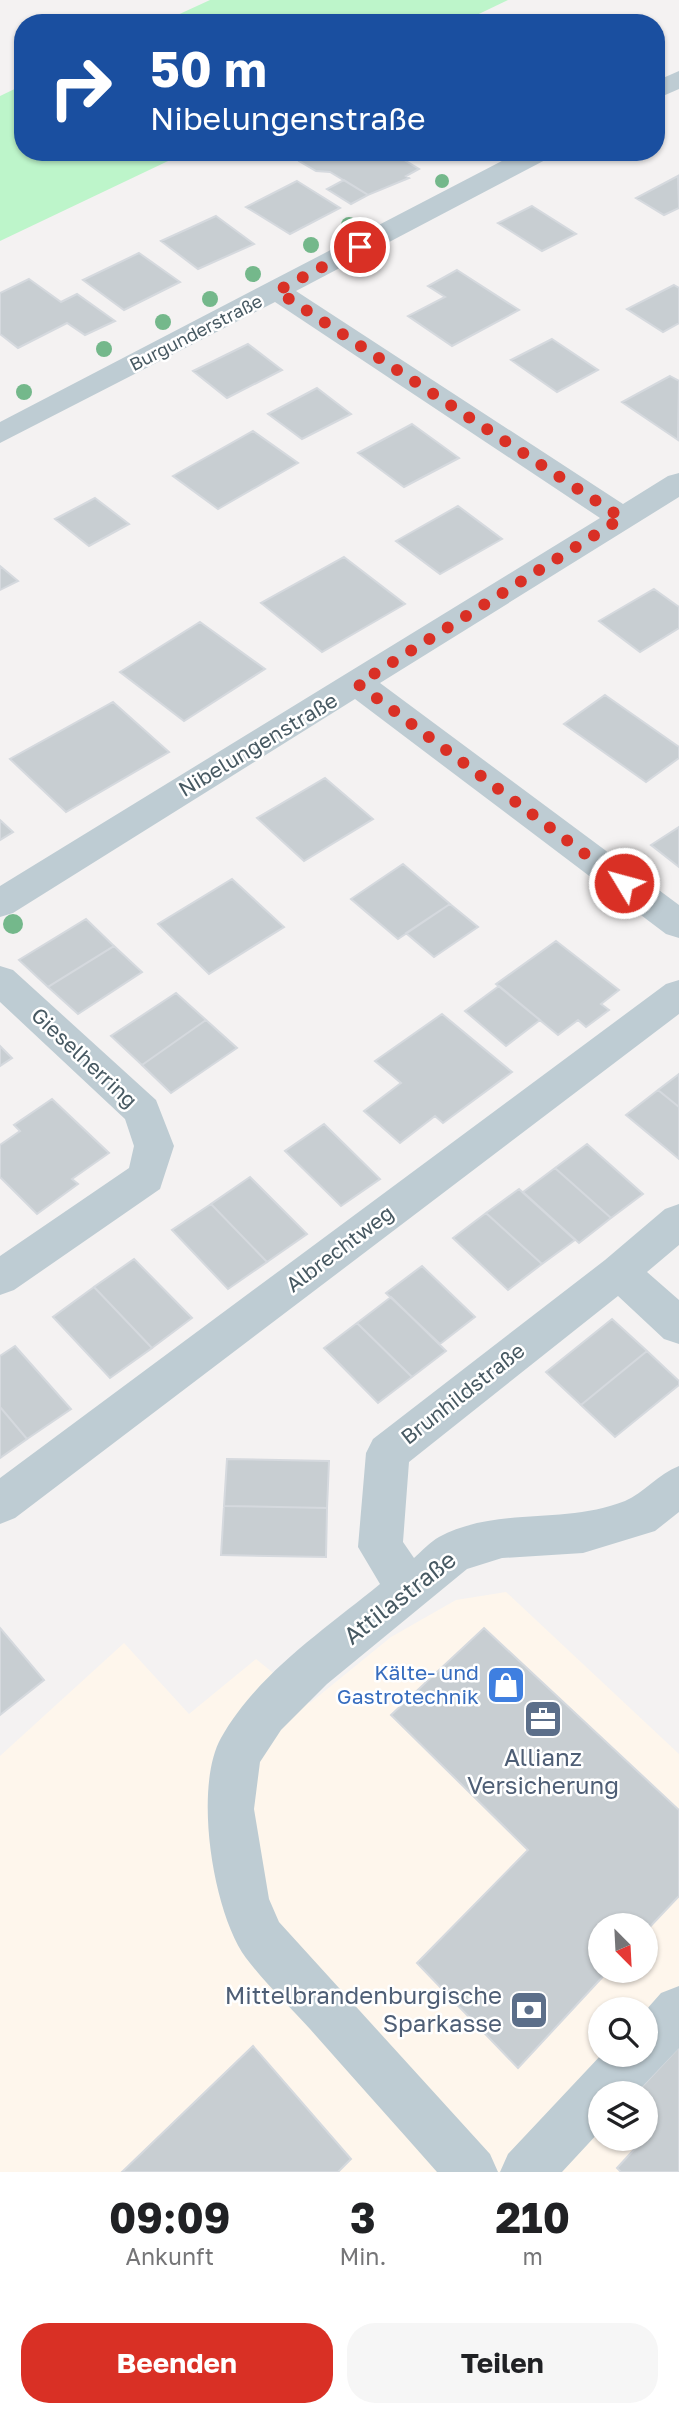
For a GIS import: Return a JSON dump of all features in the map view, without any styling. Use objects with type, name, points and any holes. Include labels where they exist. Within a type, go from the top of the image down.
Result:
[{"type":"street","name":"Burgunderstraße","points":[[0,434],[523,161]]},
{"type":"street","points":[[277,291],[622,518]]},
{"type":"street","name":"Nibelungenstraße","points":[[0,903],[679,483]]},
{"type":"street","points":[[358,684],[679,924]]},
{"type":"street","name":"Gieselherring","points":[[0,980],[142,1111],[154,1146],[146,1177],[0,1278]]},
{"type":"street","name":"Albrechtweg","points":[[0,1504],[679,995]]},
{"type":"street","name":"Brunhildstraße","points":[[409,1588],[380,1547],[388,1453],[619,1272],[679,1221]]},
{"type":"street","points":[[619,1272],[679,1326]]},
{"type":"street","name":"Attilastraße","points":[[472,2172],[262,1939],[245,1902],[230,1810],[237,1755],[265,1714],[311,1669],[454,1552],[502,1538],[583,1534],[639,1517],[679,1486]]},
{"type":"street","points":[[658,2033],[679,2011]]},
{"type":"street","points":[[612,2081],[626,2067]]},
{"type":"street","points":[[526,2172],[588,2107]]},
{"type":"shaded area","points":[[506,1592],[679,1754],[679,2172],[0,2172],[0,1756],[124,1643],[189,1714],[256,1659],[310,1703],[391,1637],[456,1600]]},
{"type":"green space","points":[[210,0],[508,0],[479,14],[180,14]]},
{"type":"green space","points":[[14,89],[14,161],[168,161],[0,241],[0,96]]},
{"type":"building","points":[[299,161],[406,161],[419,169],[406,176],[409,178],[368,195],[330,172],[316,171]]},
{"type":"building","points":[[678,176],[679,208],[664,215],[636,198]]},
{"type":"building","points":[[344,180],[368,195],[351,204],[327,189]]},
{"type":"building","points":[[297,181],[340,208],[290,234],[246,207]]},
{"type":"building","points":[[532,206],[576,234],[542,251],[498,223]]},
{"type":"building","points":[[216,216],[254,244],[198,269],[161,241]]},
{"type":"building","points":[[139,253],[180,282],[124,310],[83,280]]},
{"type":"building","points":[[457,270],[519,310],[452,346],[408,316],[445,297],[428,286]]},
{"type":"building","points":[[29,279],[61,302],[77,294],[115,321],[85,335],[67,323],[18,348],[0,334],[0,293]]},
{"type":"building","points":[[674,285],[679,288],[679,323],[663,332],[627,309]]},
{"type":"building","points":[[552,339],[598,370],[557,392],[511,360]]},
{"type":"building","points":[[248,344],[282,370],[227,398],[193,371]]},
{"type":"building","points":[[670,376],[679,381],[678,440],[622,402]]},
{"type":"building","points":[[317,388],[351,414],[302,439],[268,414]]},
{"type":"building","points":[[412,424],[459,458],[404,487],[358,453]]},
{"type":"building","points":[[253,431],[298,463],[218,509],[173,476]]},
{"type":"building","points":[[95,498],[129,524],[89,546],[55,519]]},
{"type":"building","points":[[458,506],[502,539],[440,574],[396,541]]},
{"type":"building","points":[[344,557],[405,604],[322,652],[261,603]]},
{"type":"building","points":[[0,566],[18,581],[0,590]]},
{"type":"building","points":[[654,589],[679,607],[679,628],[640,652],[599,621]]},
{"type":"building","points":[[200,622],[265,669],[184,721],[120,672]]},
{"type":"building","points":[[605,695],[679,747],[679,758],[646,782],[564,724]]},
{"type":"building","points":[[113,702],[169,752],[66,812],[10,759]]},
{"type":"building","points":[[325,778],[373,819],[304,861],[257,818]]},
{"type":"building","points":[[0,820],[13,832],[0,840]]},
{"type":"building","points":[[679,827],[679,867],[651,845]]},
{"type":"building","points":[[403,864],[450,904],[398,939],[351,899]]},
{"type":"building","points":[[232,879],[284,927],[209,974],[158,924]]},
{"type":"building","points":[[450,904],[478,927],[434,957],[406,933]]},
{"type":"building","points":[[86,919],[114,946],[48,987],[19,960]]},
{"type":"building","points":[[556,941],[619,990],[601,1004],[609,1010],[586,1027],[578,1020],[558,1035],[496,984]]},
{"type":"building","points":[[114,946],[142,972],[78,1014],[48,987]]},
{"type":"building","points":[[499,986],[540,1020],[506,1046],[465,1011]]},
{"type":"building","points":[[176,993],[206,1020],[142,1065],[111,1036]]},
{"type":"building","points":[[442,1014],[512,1072],[443,1123],[435,1116],[400,1143],[364,1111],[401,1083],[375,1061]]},
{"type":"building","points":[[206,1020],[237,1048],[171,1093],[142,1065]]},
{"type":"building","points":[[0,1046],[12,1058],[0,1066]]},
{"type":"building","points":[[679,1074],[679,1107],[658,1090]]},
{"type":"building","points":[[658,1090],[679,1107],[679,1159],[626,1115]]},
{"type":"building","points":[[52,1099],[109,1153],[72,1179],[78,1184],[37,1214],[0,1177],[0,1145],[20,1131],[14,1125]]},
{"type":"building","points":[[324,1124],[380,1179],[341,1206],[285,1151]]},
{"type":"building","points":[[587,1144],[643,1194],[611,1218],[555,1168]]},
{"type":"building","points":[[555,1168],[611,1218],[579,1243],[523,1192]]},
{"type":"building","points":[[250,1177],[307,1234],[267,1262],[211,1204]]},
{"type":"building","points":[[519,1189],[575,1240],[542,1264],[486,1213]]},
{"type":"building","points":[[211,1204],[267,1262],[228,1289],[172,1230]]},
{"type":"building","points":[[486,1213],[542,1264],[508,1290],[453,1238]]},
{"type":"building","points":[[134,1259],[192,1318],[152,1348],[94,1287]]},
{"type":"building","points":[[422,1266],[475,1317],[440,1344],[386,1293]]},
{"type":"building","points":[[94,1287],[152,1348],[110,1378],[53,1317]]},
{"type":"building","points":[[391,1297],[446,1351],[412,1377],[357,1323]]},
{"type":"building","points":[[612,1319],[647,1351],[581,1405],[546,1372]]},
{"type":"building","points":[[357,1323],[412,1377],[378,1403],[324,1348]]},
{"type":"building","points":[[15,1346],[71,1409],[27,1439],[0,1407],[0,1356]]},
{"type":"building","points":[[647,1351],[679,1381],[679,1385],[615,1437],[581,1405]]},
{"type":"building","points":[[0,1407],[27,1439],[0,1458]]},
{"type":"building","points":[[227,1459],[329,1461],[327,1508],[224,1506]]},
{"type":"building","points":[[224,1506],[327,1508],[326,1557],[221,1555]]},
{"type":"building","points":[[0,1628],[44,1680],[0,1715]]},
{"type":"building","points":[[484,1628],[679,1810],[679,1896],[658,1918],[658,1913],[588,1913],[588,1983],[597,1983],[518,2068],[417,1963],[528,1850],[391,1715]]},
{"type":"building","points":[[253,2046],[351,2159],[338,2172],[122,2172]]},
{"type":"building","points":[[679,2047],[679,2172],[621,2172],[617,2168],[633,2151],[658,2151],[658,2081],[647,2081]]},
{"type":"place","name":"Kälte- und Gastrotechnik","points":[[506,1685]]},
{"type":"place","name":"Allianz Versicherung","points":[[543,1719]]},
{"type":"place","name":"Mittelbrandenburgische Sparkasse","points":[[529,2010]]},
{"type":"route","points":[[360,247],[277,291],[622,518],[358,684],[624,883]]}]
